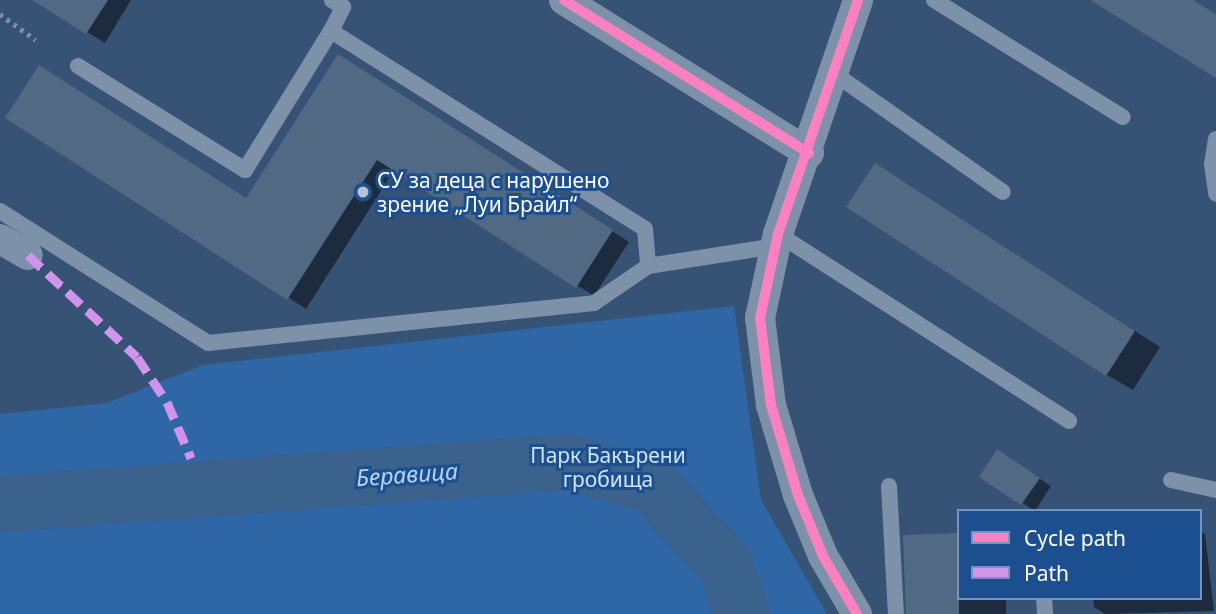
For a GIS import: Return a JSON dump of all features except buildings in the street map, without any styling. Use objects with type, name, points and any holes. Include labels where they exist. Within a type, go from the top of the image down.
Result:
[{"type":"street","points":[[564,0],[809,153]]},
{"type":"street","points":[[857,614],[823,556],[797,495],[771,405],[760,318],[777,240],[809,153],[858,0]]},
{"type":"street","points":[[0,239],[28,255]]},
{"type":"lane","points":[[78,66],[245,170],[331,31],[343,6],[332,0]]},
{"type":"lane","points":[[934,0],[1123,117]]},
{"type":"lane","points":[[331,31],[645,229],[648,266]]},
{"type":"lane","points":[[835,74],[1003,192]]},
{"type":"lane","points":[[1216,139],[1212,164],[1216,194]]},
{"type":"lane","points":[[0,211],[208,343],[594,303],[648,266],[777,240],[1069,421]]},
{"type":"lane","points":[[1171,480],[1216,489]]},
{"type":"lane","points":[[889,486],[896,614]]},
{"type":"path","points":[[0,14],[36,40]]},
{"type":"green space","name":"Парк Бакърени гробища","points":[[734,306],[761,500],[827,614],[0,614],[0,414],[107,403],[203,365]]},
{"type":"waterway","name":"Беравица","points":[[0,504],[568,462],[651,485],[725,564],[742,614]]},
{"type":"marked path","points":[[28,255],[137,357],[167,402],[191,458]]},
{"type":"cycle path","points":[[564,0],[809,153]]},
{"type":"cycle path","points":[[857,614],[823,556],[798,495],[771,405],[760,318],[778,234],[858,0]]},
{"type":"place","name":"СУ за деца с нарушено зрение „Луи Брайл“","points":[[363,192]]}]
